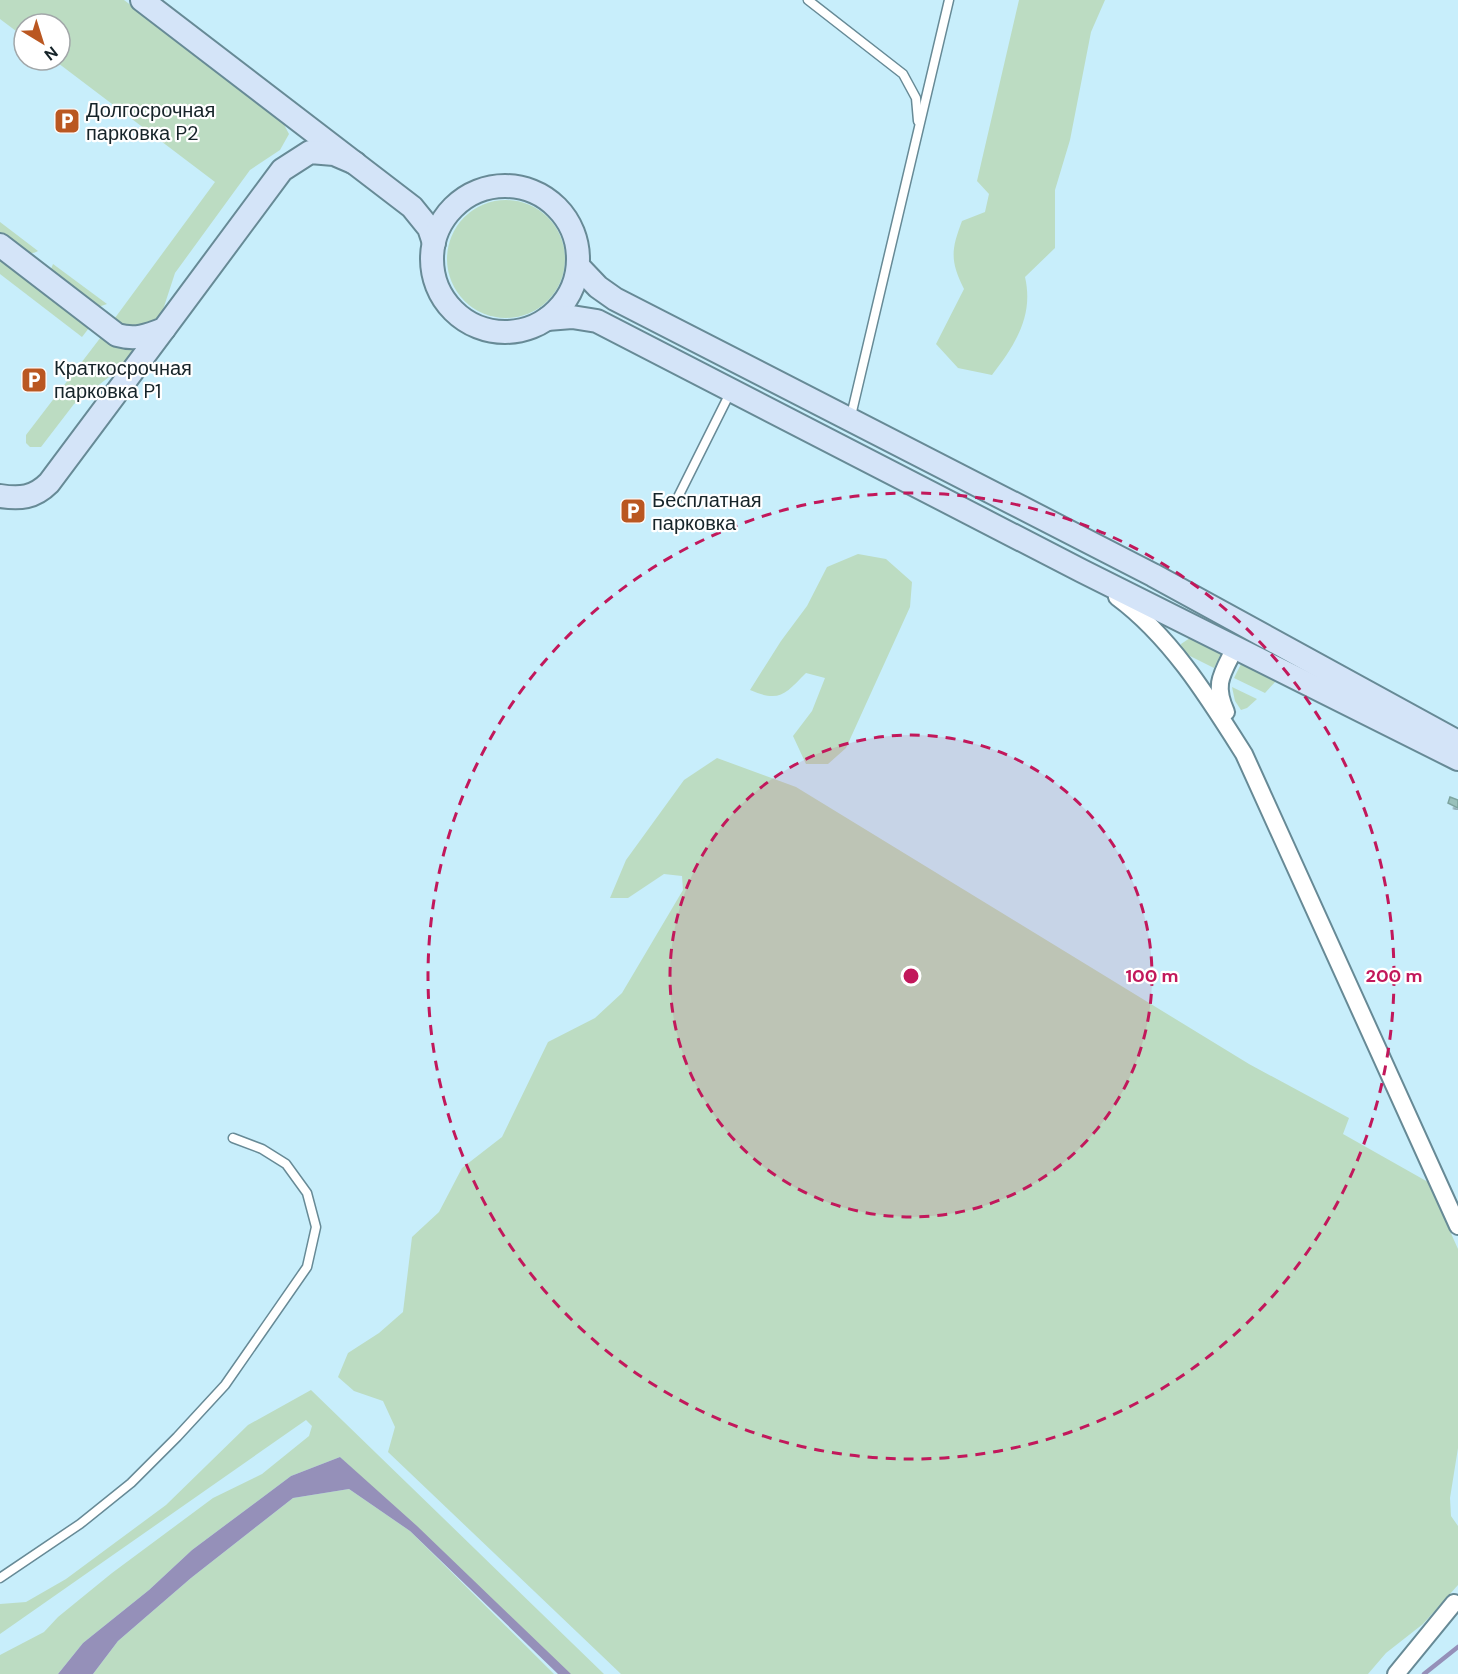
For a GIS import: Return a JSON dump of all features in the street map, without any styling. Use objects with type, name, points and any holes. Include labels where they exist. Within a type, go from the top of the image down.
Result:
[{"type":"main road","points":[[142,0],[412,207],[429,228],[434,243],[434,271],[438,285],[453,310],[464,319],[477,326],[506,332],[520,330],[547,319],[572,317],[597,321],[1082,571],[1137,605],[1235,648],[1458,759]]},
{"type":"main road","points":[[0,496],[18,499],[32,496],[49,483],[282,170],[310,152],[334,154],[355,163]]},
{"type":"main road","points":[[412,207],[438,210],[456,205],[481,190],[510,186],[538,194],[561,212],[575,237],[578,266],[570,291],[556,311],[547,319]]},
{"type":"main road","points":[[434,243],[443,222],[456,205]]},
{"type":"main road","points":[[0,245],[117,335],[136,338],[164,329]]},
{"type":"main road","points":[[578,266],[598,287],[615,299],[1153,575],[1458,742]]},
{"type":"main road","points":[[1137,605],[1153,575]]},
{"type":"street","points":[[1137,605],[1186,669],[1244,754]]},
{"type":"street","points":[[1235,648],[1218,687],[1221,701],[1458,1226]]},
{"type":"street","points":[[1396,1674],[1454,1603]]},
{"type":"lane","points":[[808,0],[903,74],[916,98],[919,131]]},
{"type":"lane","points":[[850,420],[949,0]]},
{"type":"lane","points":[[678,497],[731,390]]},
{"type":"lane","points":[[0,1578],[80,1524],[131,1482],[177,1437],[225,1385],[307,1267],[316,1227],[307,1193],[286,1164],[262,1149],[233,1138]]},
{"type":"green space","points":[[0,0],[124,0],[281,119],[289,134],[280,150],[250,170],[175,273],[159,322],[129,332],[112,322],[215,182],[70,72],[72,72],[72,12],[12,12],[12,28],[0,19]]},
{"type":"green space","points":[[1019,0],[1105,0],[1091,32],[1070,140],[1055,190],[1055,248],[1025,277],[1027,305],[1025,317],[1015,341],[992,375],[958,368],[936,344],[964,289],[954,263],[954,248],[962,221],[985,212],[989,194],[977,181]]},
{"type":"green space","points":[[506,200],[529,204],[548,217],[561,236],[565,259],[561,282],[548,301],[529,314],[506,318],[483,314],[464,301],[451,282],[447,259],[451,236],[464,217],[483,204]]},
{"type":"green space","points":[[0,222],[38,251],[23,252],[13,246],[0,235]]},
{"type":"green space","points":[[0,254],[92,324],[82,337],[0,274]]},
{"type":"green space","points":[[53,264],[107,304],[95,308],[55,277],[51,269]]},
{"type":"green space","points":[[104,333],[145,344],[135,357],[74,404],[41,447],[30,447],[26,443],[26,435]]},
{"type":"green space","points":[[858,554],[886,559],[912,582],[910,607],[846,748],[828,764],[806,764],[793,736],[812,711],[825,678],[806,673],[787,691],[775,696],[750,690],[781,641],[807,606],[827,567]]},
{"type":"green space","points":[[1190,638],[1221,654],[1214,668],[1182,652],[1181,644]]},
{"type":"green space","points":[[1241,664],[1276,681],[1265,693],[1234,678]]},
{"type":"green space","points":[[1232,687],[1257,699],[1241,710],[1235,701]]},
{"type":"green space","points":[[717,758],[796,787],[1249,1064],[1349,1118],[1343,1134],[1428,1182],[1458,1249],[1458,1448],[1450,1498],[1451,1516],[1458,1526],[1458,1585],[1423,1624],[1386,1653],[1368,1674],[621,1674],[388,1452],[395,1427],[383,1401],[354,1391],[338,1377],[348,1353],[379,1333],[403,1312],[412,1237],[439,1212],[462,1168],[502,1137],[548,1042],[595,1018],[622,993],[683,890],[682,876],[664,874],[628,898],[610,898],[626,860],[684,780]]},
{"type":"green space","points":[[311,1390],[604,1674],[570,1674],[340,1457],[291,1476],[192,1550],[149,1590],[83,1643],[58,1674],[0,1674],[0,1655],[44,1632],[58,1617],[112,1573],[213,1498],[262,1474],[309,1436],[312,1426],[306,1420],[0,1634],[0,1604],[26,1602],[66,1579],[166,1505],[248,1425]]},
{"type":"green space","points":[[349,1489],[410,1531],[554,1674],[93,1674],[118,1641],[191,1578],[293,1498]]},
{"type":"shaded area","points":[[340,1457],[417,1526],[571,1674],[558,1674],[410,1531],[349,1489],[293,1498],[191,1578],[118,1641],[93,1674],[58,1674],[83,1643],[149,1590],[192,1550],[291,1476]]},
{"type":"building","points":[[1450,797],[1458,800],[1458,808],[1448,803]]},
{"type":"waterway","points":[[1424,1674],[1458,1647]]},
{"type":"place","name":"Долгосрочная парковка P2","points":[[67,121]]},
{"type":"place","name":"Краткосрочная парковка P1","points":[[34,380]]},
{"type":"place","name":"Бесплатная парковка","points":[[633,511]]}]
